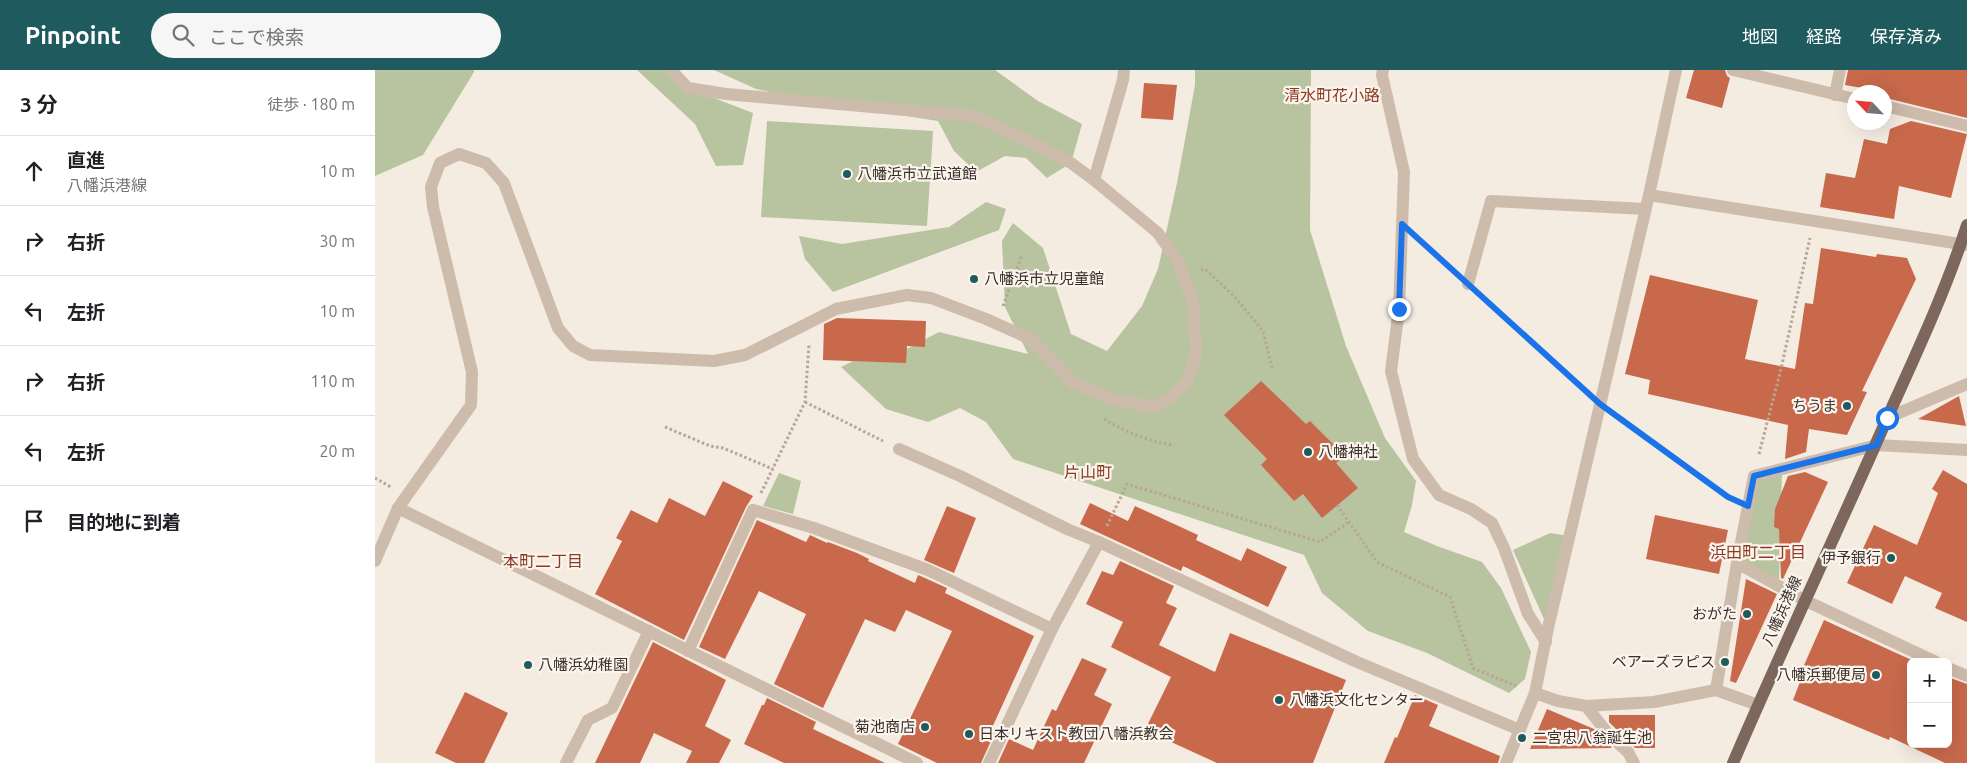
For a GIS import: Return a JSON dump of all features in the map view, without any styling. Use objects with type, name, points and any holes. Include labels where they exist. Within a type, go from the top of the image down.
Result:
[{"type":"main road","name":"八幡浜港線","points":[[1733,763],[1804,600],[1877,445],[1887,418],[1964,244],[1967,225]]},
{"type":"street","points":[[375,562],[397,508],[471,405],[472,372],[433,208],[431,187],[440,164],[459,154],[486,163],[504,182],[558,328],[573,346],[590,355],[714,361],[745,354],[836,309],[907,295],[931,298],[997,323],[1031,339],[1075,384],[1114,400],[1155,407],[1173,396],[1187,382],[1196,354],[1193,303],[1178,262],[1158,233],[1071,163],[1021,137],[973,116],[823,104],[707,91],[688,88],[671,70]]},
{"type":"street","points":[[1094,180],[1123,80],[1124,70]]},
{"type":"street","points":[[1383,70],[1382,75],[1404,172],[1399,309],[1391,371],[1413,459],[1439,495],[1471,509],[1492,523],[1504,548],[1528,614],[1546,642]]},
{"type":"street","points":[[1505,763],[1535,693],[1649,195],[1675,70]]},
{"type":"street","points":[[1733,70],[1847,97]]},
{"type":"street","points":[[1835,95],[1841,70]]},
{"type":"street","points":[[1892,108],[1967,126]]},
{"type":"street","points":[[1649,195],[1964,244]]},
{"type":"street","points":[[1468,284],[1491,201],[1645,209]]},
{"type":"street","points":[[1887,418],[1967,384]]},
{"type":"street","points":[[1716,690],[1737,563],[1754,476],[1877,445],[1967,450]]},
{"type":"street","points":[[899,449],[960,476],[1067,529],[1099,542],[1357,662],[1520,730]]},
{"type":"street","points":[[397,508],[917,763]]},
{"type":"street","points":[[688,651],[753,510],[814,528],[928,570],[1053,629]]},
{"type":"street","points":[[989,763],[1053,629],[1099,542]]},
{"type":"street","points":[[1737,563],[1804,600],[1927,658]]},
{"type":"street","points":[[565,763],[588,720],[612,708],[649,631]]},
{"type":"street","points":[[1952,670],[1967,676]]},
{"type":"street","points":[[1535,693],[1558,701],[1586,706],[1654,702],[1716,690],[1758,705]]},
{"type":"street","points":[[1586,706],[1609,735],[1628,752],[1634,763]]},
{"type":"path","points":[[1754,476],[1781,369],[1813,221]]},
{"type":"path","points":[[1402,224],[1600,404],[1728,497],[1748,506]]},
{"type":"path","points":[[997,323],[1022,255]]},
{"type":"path","points":[[1197,270],[1205,270],[1234,296],[1263,331],[1272,368]]},
{"type":"path","points":[[753,510],[805,402],[811,321]]},
{"type":"path","points":[[805,402],[899,449]]},
{"type":"path","points":[[665,427],[773,469]]},
{"type":"path","points":[[1099,542],[1127,484],[1320,542],[1349,522]]},
{"type":"path","points":[[1337,505],[1377,562],[1450,597],[1473,668],[1535,693]]},
{"type":"green space","points":[[375,70],[474,70],[474,72],[423,155],[375,176]]},
{"type":"green space","points":[[637,70],[671,70],[688,88],[753,113],[743,165],[716,166],[695,124]]},
{"type":"green space","points":[[714,70],[995,70],[1038,101],[1082,124],[1071,163],[1047,178],[1026,158],[1005,156],[976,172],[954,151],[938,121],[823,103],[756,89]]},
{"type":"green space","points":[[1195,70],[1311,70],[1310,230],[1346,346],[1385,438],[1416,481],[1412,505],[1404,532],[1482,562],[1501,588],[1531,652],[1525,679],[1509,693],[1427,653],[1368,631],[1322,593],[1304,555],[1013,459],[986,422],[960,408],[928,422],[886,409],[841,367],[855,360],[901,352],[939,332],[1028,354],[1005,307],[1002,241],[1013,223],[1043,248],[1071,334],[1107,351],[1142,306],[1158,269],[1177,183],[1195,85]]},
{"type":"green space","name":"八幡浜市立武道館","points":[[767,121],[933,131],[927,226],[761,217]]},
{"type":"green space","points":[[986,202],[1006,209],[999,230],[833,292],[805,259],[799,236],[842,244],[949,227]]},
{"type":"green space","points":[[1782,468],[1779,585],[1737,563],[1754,476]]},
{"type":"green space","points":[[779,473],[801,481],[793,514],[763,506]]},
{"type":"green space","points":[[1550,533],[1569,536],[1548,628],[1513,550]]},
{"type":"building","points":[[1694,70],[1725,70],[1730,78],[1722,108],[1686,98]]},
{"type":"building","points":[[1848,70],[1967,70],[1967,118],[1892,99],[1892,85],[1845,85]]},
{"type":"building","points":[[1144,83],[1177,85],[1173,120],[1141,118]]},
{"type":"building","points":[[1911,121],[1967,134],[1951,198],[1899,186],[1894,219],[1820,207],[1826,173],[1855,178],[1864,139],[1887,144],[1890,130]]},
{"type":"building","points":[[1821,248],[1876,257],[1877,254],[1907,258],[1916,279],[1862,391],[1867,392],[1847,435],[1809,429],[1806,452],[1785,459],[1788,425],[1648,394],[1650,380],[1625,374],[1650,275],[1758,300],[1745,359],[1795,369],[1805,303],[1813,304]]},
{"type":"building","points":[[837,318],[926,321],[925,347],[907,346],[906,363],[823,360],[824,324]]},
{"type":"building","name":"八幡神社","points":[[1261,381],[1306,424],[1310,421],[1345,456],[1336,463],[1358,488],[1322,518],[1303,494],[1294,501],[1261,465],[1267,459],[1224,415]]},
{"type":"building","points":[[1959,396],[1966,426],[1918,419]]},
{"type":"building","points":[[1943,470],[1967,484],[1967,622],[1935,608],[1942,593],[1905,576],[1892,604],[1847,583],[1874,525],[1917,545],[1938,493],[1932,489]]},
{"type":"building","points":[[1805,472],[1828,482],[1783,579],[1781,578],[1779,529],[1774,527],[1775,509],[1788,476]]},
{"type":"building","points":[[723,481],[753,496],[746,507],[684,640],[595,594],[622,541],[616,538],[631,510],[657,523],[669,498],[705,516]]},
{"type":"building","points":[[1090,503],[1128,521],[1135,506],[1198,535],[1196,540],[1241,561],[1247,548],[1287,567],[1268,607],[1183,566],[1181,571],[1080,524]]},
{"type":"building","points":[[947,506],[976,518],[954,573],[924,560]]},
{"type":"building","points":[[1655,515],[1728,530],[1719,574],[1646,559]]},
{"type":"building","points":[[757,520],[806,542],[810,535],[857,553],[869,559],[868,561],[915,583],[918,575],[947,588],[945,593],[1034,636],[991,730],[995,732],[981,763],[937,763],[898,744],[952,631],[906,610],[895,632],[865,619],[823,708],[774,684],[806,614],[759,591],[725,659],[699,647]]},
{"type":"building","points":[[1120,561],[1174,586],[1166,603],[1177,608],[1159,645],[1215,672],[1230,633],[1346,680],[1313,763],[1217,763],[1145,730],[1171,677],[1111,647],[1123,622],[1086,604],[1102,571],[1113,575]]},
{"type":"building","points":[[1746,579],[1777,594],[1736,683],[1730,681]]},
{"type":"building","points":[[1824,620],[1907,658],[1907,745],[1890,737],[1889,740],[1793,700],[1800,682],[1797,681]]},
{"type":"building","points":[[653,642],[726,680],[705,726],[731,740],[719,763],[686,763],[692,751],[654,733],[640,763],[595,763]]},
{"type":"building","points":[[1082,658],[1107,669],[1094,695],[1112,704],[1084,763],[998,763],[1009,739],[1033,750],[1052,709],[1056,711]]},
{"type":"building","points":[[1952,678],[1967,684],[1967,763],[1945,763],[1913,748],[1952,748]]},
{"type":"building","points":[[465,692],[508,713],[484,763],[456,763],[435,753]]},
{"type":"building","points":[[1415,695],[1438,705],[1429,726],[1500,756],[1498,763],[1384,763]]},
{"type":"building","points":[[767,698],[816,722],[813,729],[885,763],[784,763],[744,744]]},
{"type":"building","points":[[1547,709],[1594,729],[1612,748],[1530,749]]},
{"type":"building","points":[[1609,715],[1655,715],[1655,748],[1635,748],[1609,722]]},
{"type":"place","name":"八幡浜市立武道館","points":[[847,174]]},
{"type":"place","name":"八幡浜市立児童館","points":[[974,279]]},
{"type":"place","name":"ちうま","points":[[1847,406]]},
{"type":"place","name":"八幡神社","points":[[1308,452]]},
{"type":"place","name":"伊予銀行","points":[[1891,558]]},
{"type":"place","name":"おがた","points":[[1747,614]]},
{"type":"place","name":"ベアーズラピス","points":[[1725,662]]},
{"type":"place","name":"八幡浜幼稚園","points":[[528,665]]},
{"type":"place","name":"八幡浜郵便局","points":[[1876,675]]},
{"type":"place","name":"八幡浜文化センター","points":[[1279,700]]},
{"type":"place","name":"菊池商店","points":[[925,727]]},
{"type":"place","name":"日本リキスト教団八幡浜教会","points":[[969,734]]},
{"type":"place","name":"二宮忠八翁誕生池","points":[[1522,738]]},
{"type":"district","name":"清水町花小路","points":[[1332,95]]},
{"type":"district","name":"片山町","points":[[1088,472]]},
{"type":"district","name":"浜田町二丁目","points":[[1758,552]]},
{"type":"district","name":"本町二丁目","points":[[543,561]]},
{"type":"route","points":[[1399,309],[1402,224],[1600,404],[1728,497],[1748,506],[1754,476],[1877,445],[1887,418]]}]
